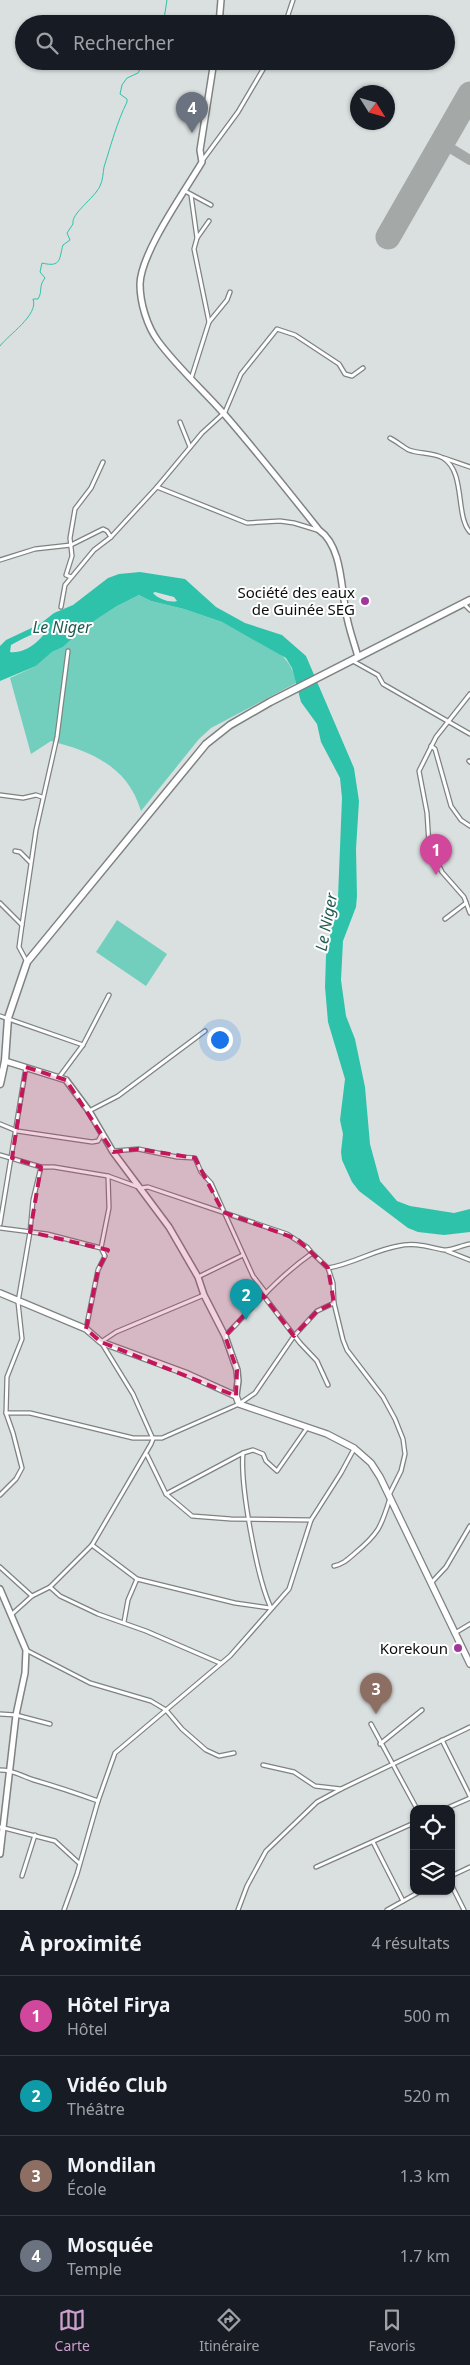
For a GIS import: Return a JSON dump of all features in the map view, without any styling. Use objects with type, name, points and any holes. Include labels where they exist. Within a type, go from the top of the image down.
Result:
[{"type":"highway","points":[[0,1084],[8,1018],[27,962],[36,948],[78,902],[119,847],[211,739],[230,725],[270,702],[296,691],[328,672],[467,602]]},
{"type":"main road","points":[[0,1293],[86,1329],[101,1342],[184,1373],[236,1396],[239,1404],[326,1434],[354,1448],[371,1463],[390,1497],[470,1664]]},
{"type":"street","points":[[219,15],[221,0]]},
{"type":"street","points":[[288,15],[293,0]]},
{"type":"street","points":[[202,162],[200,150],[213,70]]},
{"type":"street","points":[[263,70],[238,112],[202,162],[151,251],[140,283],[146,317],[158,341],[223,414],[328,539],[334,552],[355,658],[378,675],[383,684],[470,734]]},
{"type":"street","points":[[185,191],[210,205]]},
{"type":"street","points":[[191,194],[197,238]]},
{"type":"street","points":[[208,221],[197,238],[194,249],[208,322]]},
{"type":"street","points":[[191,380],[208,322],[227,300],[230,292]]},
{"type":"street","points":[[61,607],[65,585],[71,577],[94,550],[110,537],[157,487],[190,446],[223,414],[241,374],[277,329],[295,335],[339,364],[345,374],[352,376],[363,368]]},
{"type":"street","points":[[180,422],[190,446]]},
{"type":"street","points":[[390,438],[409,450],[470,467]]},
{"type":"street","points":[[443,458],[452,469],[459,489],[464,523],[470,532]]},
{"type":"street","points":[[71,577],[66,575],[72,556],[71,545],[75,509],[79,500],[91,488],[103,462]]},
{"type":"street","points":[[157,487],[247,524],[280,521],[319,530]]},
{"type":"street","points":[[0,560],[35,549],[71,545],[102,529],[107,531],[110,537]]},
{"type":"street","points":[[467,602],[470,610]]},
{"type":"street","points":[[27,962],[19,947],[42,797],[57,737],[68,651]]},
{"type":"street","points":[[470,694],[447,722],[431,746],[419,771],[427,813],[429,845],[442,872],[464,897],[470,913]]},
{"type":"street","points":[[431,746],[435,749],[450,806],[461,820],[470,826]]},
{"type":"street","points":[[0,795],[24,798],[36,795],[42,797]]},
{"type":"street","points":[[15,851],[20,852],[31,862]]},
{"type":"street","points":[[0,903],[22,925]]},
{"type":"street","points":[[445,919],[466,903]]},
{"type":"street","points":[[60,1076],[83,1045],[109,995]]},
{"type":"street","points":[[0,1016],[83,1045]]},
{"type":"street","points":[[89,1111],[118,1096],[205,1031]]},
{"type":"street","points":[[3,1061],[60,1076],[66,1080],[89,1111],[113,1152],[169,1227],[198,1277],[204,1295],[225,1336],[237,1370],[236,1396]]},
{"type":"street","points":[[0,1224],[17,1131],[26,1067]]},
{"type":"street","points":[[0,1124],[17,1131],[92,1142],[98,1141],[102,1134]]},
{"type":"street","points":[[113,1152],[138,1149],[177,1157],[195,1158],[201,1172],[211,1183],[253,1276],[294,1336],[317,1362],[328,1385]]},
{"type":"street","points":[[0,1155],[41,1167],[54,1167],[108,1176],[141,1188],[148,1187],[223,1212],[286,1234],[307,1247],[328,1268],[333,1283],[334,1303],[348,1350],[383,1397],[396,1419],[405,1454],[401,1471],[375,1537],[342,1565],[334,1566]]},
{"type":"street","points":[[0,1495],[16,1479],[22,1468],[14,1433],[6,1414],[7,1377],[22,1339],[18,1302],[30,1232],[33,1200],[41,1167]]},
{"type":"street","points":[[86,1329],[98,1270],[105,1256],[101,1248],[109,1208],[108,1176]]},
{"type":"street","points":[[0,1228],[30,1232],[101,1248]]},
{"type":"street","points":[[446,1250],[470,1244]]},
{"type":"street","points":[[328,1268],[344,1266],[369,1254],[397,1246],[425,1245],[446,1250],[470,1260]]},
{"type":"street","points":[[225,1336],[295,1265],[312,1254]]},
{"type":"street","points":[[198,1277],[243,1255]]},
{"type":"street","points":[[11,1615],[32,1596],[50,1587],[92,1545],[146,1454],[152,1439],[133,1394],[101,1342],[116,1332],[204,1295]]},
{"type":"street","points":[[6,1414],[30,1413],[133,1438],[162,1438],[239,1404],[260,1388],[294,1336],[317,1311],[334,1303]]},
{"type":"street","points":[[166,1494],[243,1453],[253,1450],[262,1454],[266,1461],[278,1471],[307,1428]]},
{"type":"street","points":[[64,1910],[115,1753],[230,1656],[289,1589],[311,1520],[354,1448]]},
{"type":"street","points":[[243,1453],[250,1518],[266,1597],[271,1608]]},
{"type":"street","points":[[146,1454],[166,1494],[192,1516],[311,1520]]},
{"type":"street","points":[[431,1583],[446,1567],[470,1526]]},
{"type":"street","points":[[92,1545],[137,1579],[235,1603],[271,1608]]},
{"type":"street","points":[[0,1567],[32,1596]]},
{"type":"street","points":[[124,1622],[124,1612],[137,1579]]},
{"type":"street","points":[[50,1587],[60,1596],[98,1614],[124,1622],[220,1663]]},
{"type":"street","points":[[0,1589],[26,1650],[26,1673],[16,1715],[11,1770],[1,1828],[0,1854]]},
{"type":"street","points":[[455,1633],[470,1624]]},
{"type":"street","points":[[26,1650],[90,1683],[151,1702],[166,1710],[182,1729],[206,1750],[226,1757],[234,1753]]},
{"type":"street","points":[[380,1744],[422,1710]]},
{"type":"street","points":[[0,1714],[16,1715],[50,1724]]},
{"type":"street","points":[[370,1724],[415,1805]]},
{"type":"street","points":[[238,1910],[259,1862],[274,1842],[316,1802],[470,1727]]},
{"type":"street","points":[[442,1740],[470,1797],[453,1805]]},
{"type":"street","points":[[263,1765],[294,1772],[316,1786],[341,1789]]},
{"type":"street","points":[[0,1770],[11,1770],[34,1780],[55,1785],[98,1801]]},
{"type":"street","points":[[316,1867],[410,1824]]},
{"type":"street","points":[[1,1828],[55,1841],[79,1863]]},
{"type":"street","points":[[22,1876],[35,1835]]},
{"type":"street","points":[[373,1842],[403,1901]]},
{"type":"street","points":[[455,1874],[470,1867]]},
{"type":"street","points":[[455,1892],[464,1910]]},
{"type":"street","points":[[387,1910],[414,1895]]},
{"type":"highlighted area","points":[[26,1067],[66,1080],[113,1152],[138,1149],[195,1158],[223,1212],[297,1239],[328,1268],[334,1303],[317,1311],[294,1336],[263,1295],[225,1336],[237,1370],[236,1396],[101,1342],[86,1329],[98,1270],[108,1250],[30,1232],[41,1167],[12,1158]]},
{"type":"shaded area","points":[[139,595],[151,601],[184,609],[222,622],[279,653],[290,666],[296,683],[211,728],[199,739],[141,811],[135,796],[118,772],[95,756],[51,741],[31,754],[10,678],[36,666],[52,652],[63,647],[85,627],[117,606]]},
{"type":"shaded area","points":[[117,920],[167,954],[146,986],[96,952]]},
{"type":"water","name":"Le Niger","points":[[140,572],[185,579],[216,607],[245,623],[282,635],[306,656],[354,768],[359,801],[356,849],[356,907],[343,941],[341,980],[346,1016],[355,1039],[365,1087],[370,1144],[380,1181],[397,1201],[410,1206],[454,1213],[470,1209],[470,1232],[444,1235],[418,1232],[408,1228],[359,1191],[352,1182],[342,1160],[343,1134],[340,1120],[345,1079],[328,1022],[325,987],[326,956],[338,897],[342,798],[340,778],[321,742],[317,724],[301,702],[292,668],[286,658],[222,622],[184,609],[151,601],[139,595],[117,606],[85,627],[63,647],[52,652],[36,666],[0,681],[0,646],[6,640],[40,624],[54,613],[73,605],[108,578],[119,574]],"holes":[[[153,593],[174,597],[177,601],[161,599]],[[46,631],[30,647],[10,652],[11,645],[33,634]]]},
{"type":"waterway","points":[[165,15],[167,0]]},
{"type":"waterway","points":[[0,346],[32,312],[33,299],[38,299],[45,278],[40,272],[42,263],[53,264],[58,261],[63,245],[70,240],[67,233],[73,224],[73,220],[100,186],[114,134],[127,102],[127,99],[120,94],[122,85],[127,78],[138,73],[140,70]]},
{"type":"taxiway","points":[[442,143],[470,160]]},
{"type":"runway","points":[[388,237],[470,94]]},
{"type":"place","name":"Mosquée","points":[[192,133]]},
{"type":"place","name":"Société des eaux de Guinée SEG","points":[[365,601]]},
{"type":"place","name":"Hôtel Firya","points":[[436,875]]},
{"type":"place","name":"Vidéo Club","points":[[246,1320]]},
{"type":"place","name":"Korekoun","points":[[458,1648]]},
{"type":"place","name":"Mondilan","points":[[376,1714]]}]
